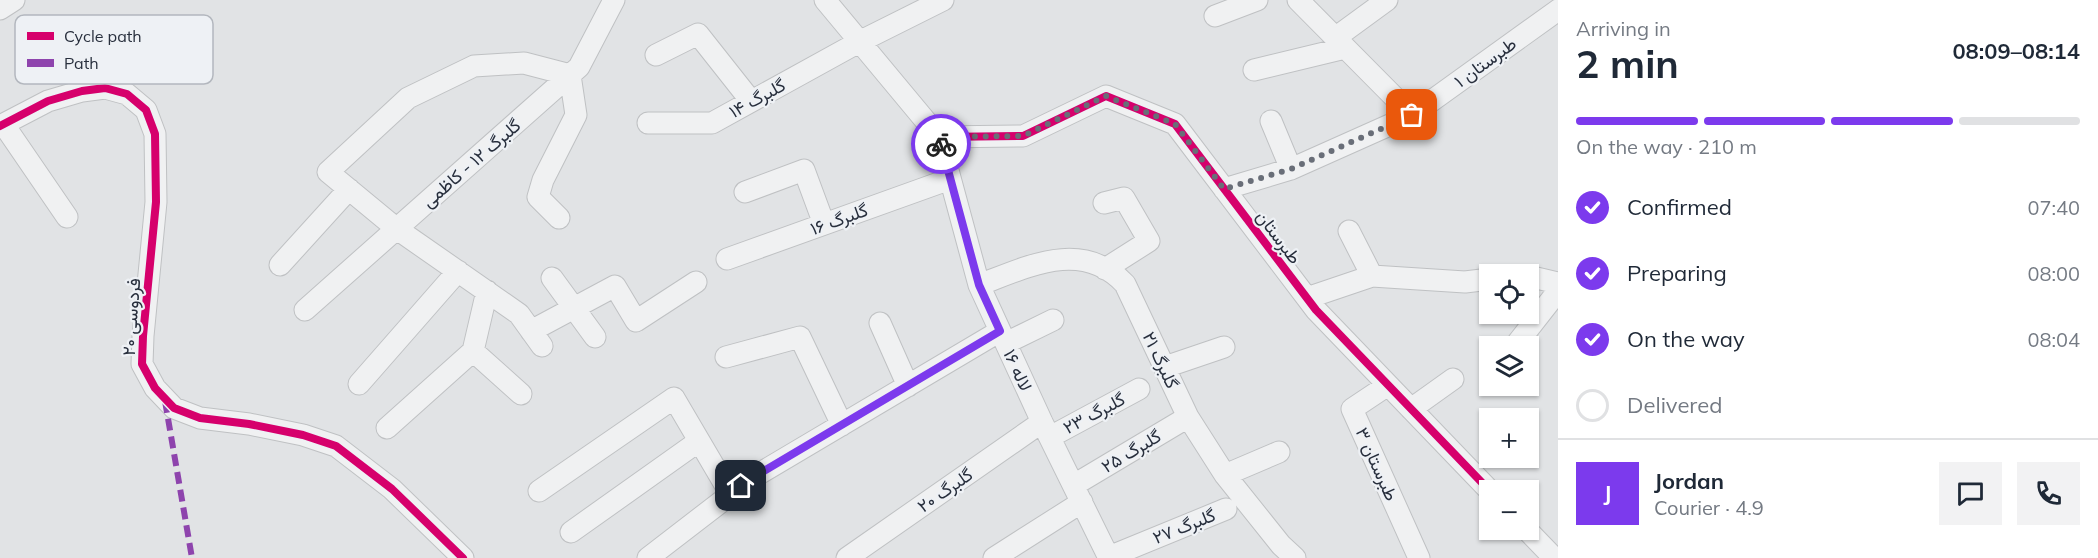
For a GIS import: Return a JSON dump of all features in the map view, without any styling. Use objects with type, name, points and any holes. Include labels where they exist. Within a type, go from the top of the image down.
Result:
[{"type":"street","points":[[0,9],[15,0]]},
{"type":"street","name":"گلبرگ ۱۲ - کاظمی","points":[[305,310],[579,67],[614,0]]},
{"type":"street","name":"لاله ۱۶","points":[[825,0],[939,137],[979,285],[1046,430],[1109,557]]},
{"type":"street","points":[[1215,16],[1257,0]]},
{"type":"street","points":[[1298,0],[1412,115]]},
{"type":"street","points":[[1254,70],[1340,43],[1387,0]]},
{"type":"street","name":"گلبرگ ۱۴","points":[[648,123],[712,123],[859,42],[941,1]]},
{"type":"street","name":"طبرستان ۱","points":[[1224,189],[1291,169],[1412,115],[1558,10]]},
{"type":"street","points":[[656,55],[698,34],[751,101]]},
{"type":"street","points":[[559,218],[538,197],[543,180],[576,115],[570,75],[524,63],[474,66],[408,98],[328,172],[397,229],[519,314],[537,338],[574,308],[615,286],[636,321],[696,282]]},
{"type":"street","name":"فردوسی ۲۰","points":[[2,126],[48,101],[82,91],[105,88],[127,94],[146,110],[155,134],[156,202],[142,364],[155,388],[174,408],[200,418],[249,424],[303,435],[336,446],[392,489],[463,558]]},
{"type":"street","name":"طبرستان","points":[[939,137],[1023,136],[1106,96],[1175,124],[1316,310],[1480,480]]},
{"type":"street","points":[[1271,121],[1291,169]]},
{"type":"street","points":[[2,126],[67,217]]},
{"type":"street","points":[[745,192],[804,170],[824,224]]},
{"type":"street","name":"گلبرگ ۱۶","points":[[727,259],[950,179]]},
{"type":"street","points":[[280,265],[349,189]]},
{"type":"street","points":[[1104,203],[1124,198],[1149,241],[1105,269]]},
{"type":"street","points":[[1349,231],[1372,276]]},
{"type":"street","name":"گلبرگ ۲۱","points":[[979,285],[1043,261],[1057,259],[1082,261],[1116,275],[1125,284],[1188,417],[1225,475],[1281,545],[1295,558]]},
{"type":"street","points":[[359,384],[458,271]]},
{"type":"street","points":[[1307,298],[1372,276],[1465,282],[1479,280]]},
{"type":"street","points":[[552,278],[594,337]]},
{"type":"street","points":[[1539,279],[1558,283]]},
{"type":"street","points":[[387,428],[473,351],[487,291]]},
{"type":"street","points":[[1523,336],[1558,291]]},
{"type":"street","points":[[648,558],[752,478],[908,386],[1003,337],[1053,320]]},
{"type":"street","points":[[880,323],[908,386]]},
{"type":"street","points":[[726,357],[800,337],[842,425]]},
{"type":"street","points":[[1165,367],[1224,347]]},
{"type":"street","points":[[473,351],[521,394]]},
{"type":"street","points":[[1411,409],[1453,379]]},
{"type":"street","name":"طبرستان ۳","points":[[1388,385],[1352,409],[1419,558]]},
{"type":"street","name":"گلبرگ ۲۳","points":[[1046,430],[1139,389]]},
{"type":"street","points":[[539,491],[674,398],[731,495]]},
{"type":"street","name":"گلبرگ ۲۵","points":[[994,558],[1078,494],[1188,417]]},
{"type":"street","name":"گلبرگ ۲۰","points":[[847,558],[1046,430]]},
{"type":"street","points":[[571,532],[699,441]]},
{"type":"street","points":[[1225,475],[1279,452]]},
{"type":"street","name":"گلبرگ ۲۷","points":[[1109,557],[1227,509]]},
{"type":"street","points":[[1537,540],[1554,558]]},
{"type":"marked path","points":[[165,401],[192,558]]},
{"type":"cycle path","points":[[0,126],[48,101],[82,91],[105,88],[127,94],[146,110],[155,134],[156,202],[142,364],[155,388],[174,408],[200,418],[249,424],[303,435],[336,446],[392,489],[463,558]]},
{"type":"cycle path","points":[[939,137],[1023,136],[1106,96],[1175,124],[1316,310],[1479,480]]},
{"type":"way so far","points":[[941,144],[939,137],[1023,136],[1106,96],[1175,124],[1224,189],[1291,169],[1412,115]]},
{"type":"route","points":[[741,486],[1000,331],[979,285],[941,144]]}]
